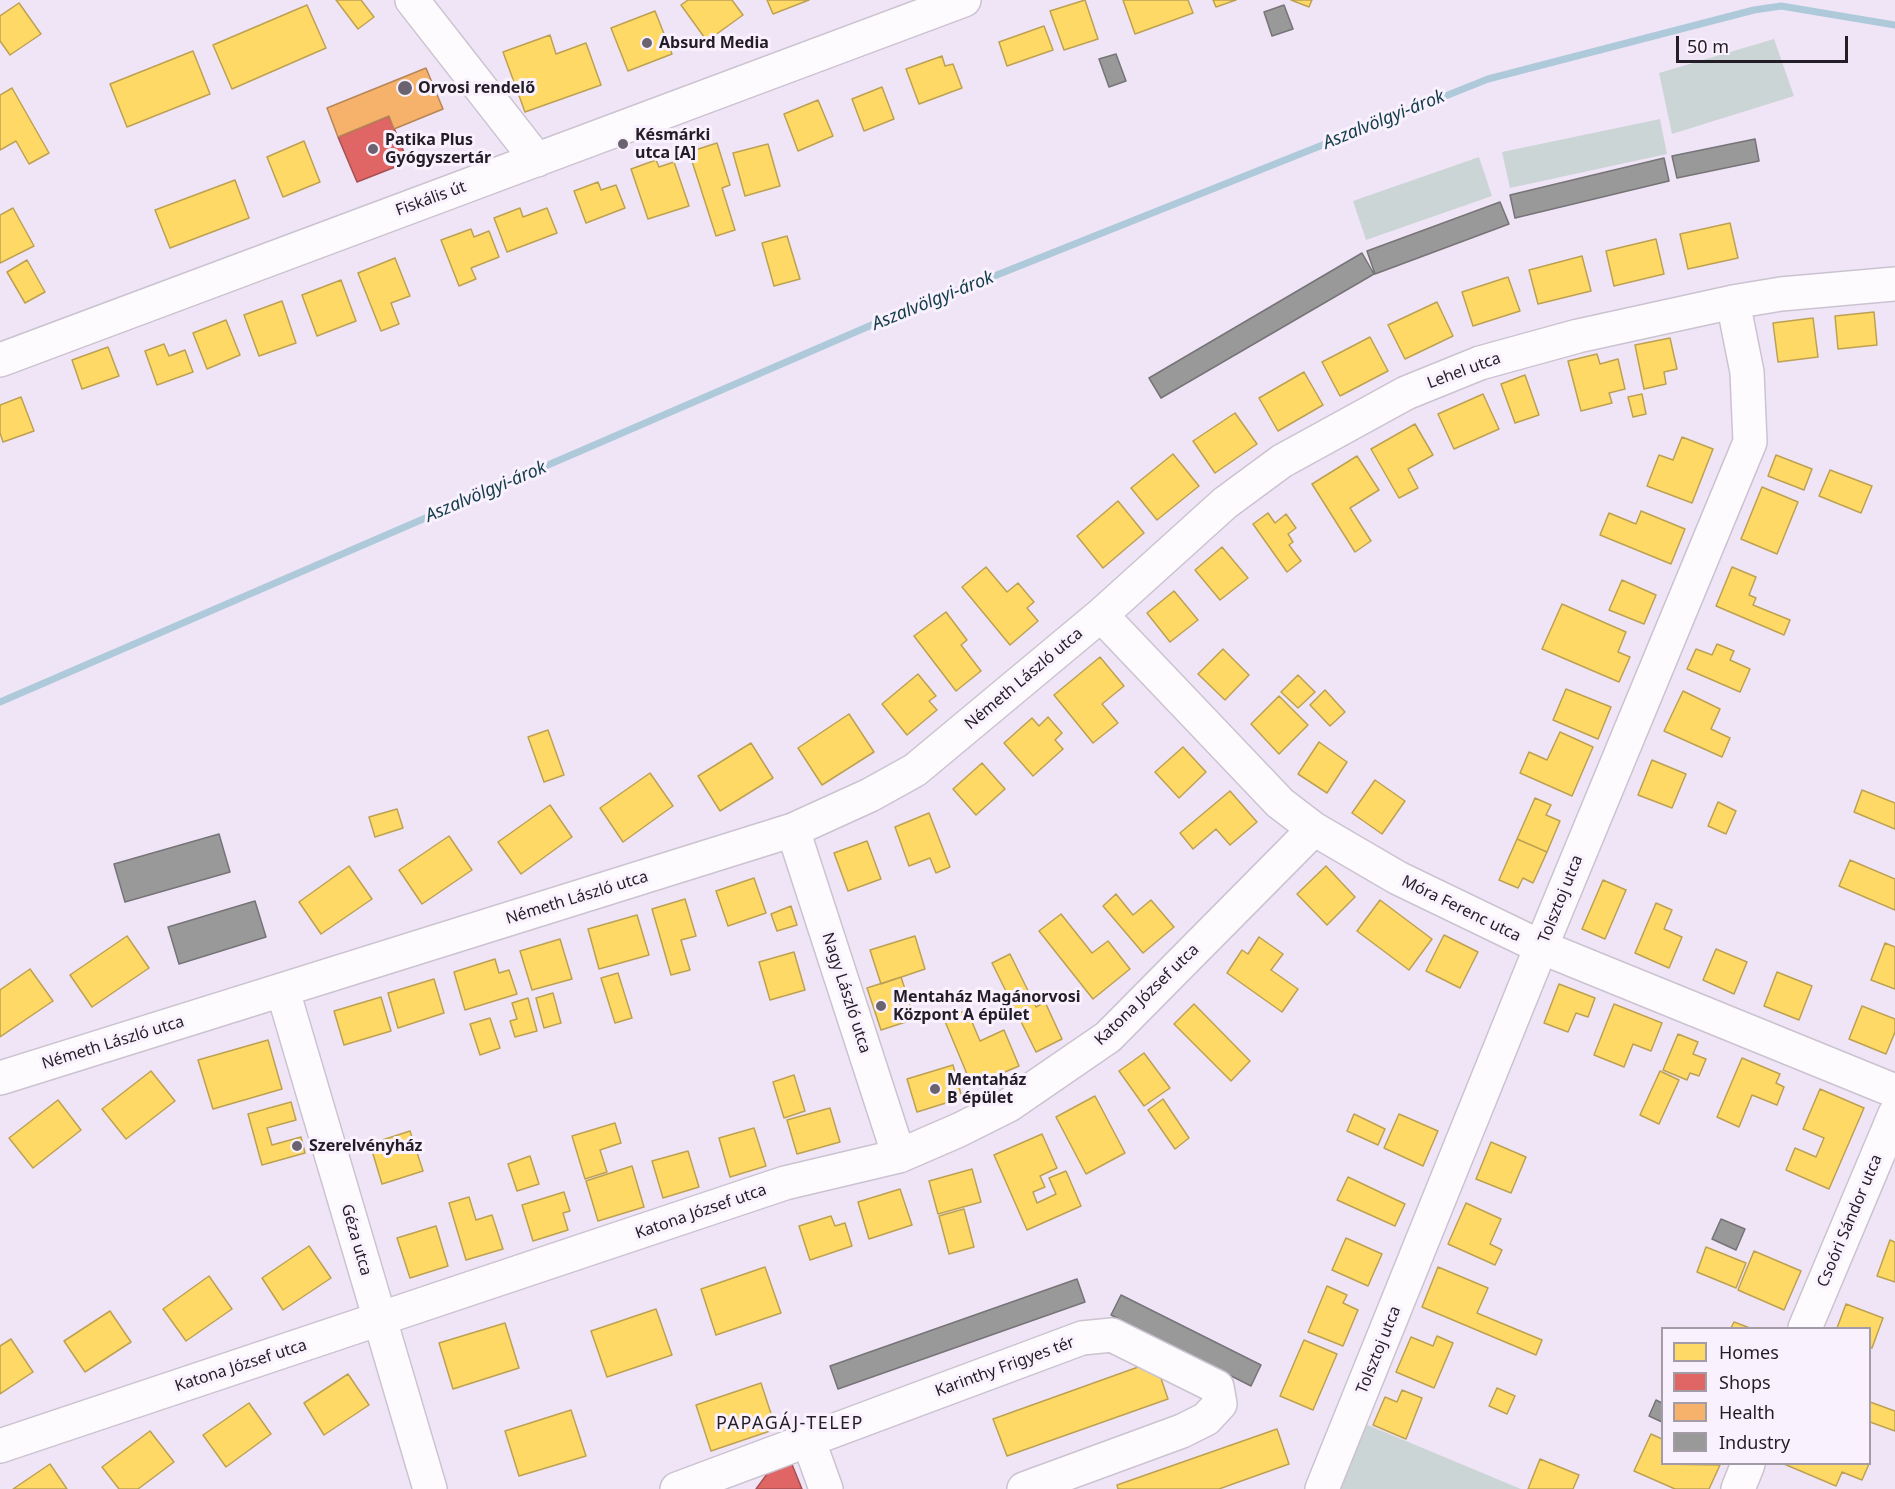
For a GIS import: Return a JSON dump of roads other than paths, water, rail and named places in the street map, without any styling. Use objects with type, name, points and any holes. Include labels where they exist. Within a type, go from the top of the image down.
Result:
[{"type":"street","points":[[412,0],[537,160]]},
{"type":"street","name":"Fiskális út","points":[[0,360],[964,0]]},
{"type":"street","name":"Lehel utca","points":[[1101,615],[1225,503],[1282,461],[1406,393],[1480,363],[1578,336],[1733,302],[1781,294],[1895,284]]},
{"type":"street","name":"Tolsztoj utca","points":[[1322,1489],[1541,947],[1750,442],[1747,372],[1733,302]]},
{"type":"street","name":"Móra Ferenc utca","points":[[1101,615],[1280,803],[1314,829],[1398,878],[1541,947],[1895,1091]]},
{"type":"street","name":"Németh László utca","points":[[0,1077],[283,991],[792,830],[870,795],[915,770],[1101,615]]},
{"type":"street","name":"Katona József utca","points":[[0,1446],[785,1184],[900,1156],[959,1130],[1009,1105],[1108,1037],[1314,829]]},
{"type":"street","name":"Nagy László utca","points":[[792,830],[900,1156]]},
{"type":"street","name":"Géza utca","points":[[283,991],[430,1489]]},
{"type":"street","name":"Csoóri Sándor utca","points":[[1806,1327],[1895,1114]]},
{"type":"street","name":"Karinthy Frigyes tér","points":[[677,1489],[743,1478],[808,1439],[1083,1338],[1112,1335],[1217,1387],[1220,1404],[1206,1419],[1182,1431],[1024,1489]]},
{"type":"street","points":[[808,1439],[826,1489]]},
{"type":"street","points":[[1737,1489],[1748,1465]]},
{"type":"waterway","name":"Aszalvölgyi-árok","points":[[0,702],[874,324],[1488,79],[1754,10],[1781,6],[1895,25]]},
{"type":"place","name":"Absurd Media","points":[[647,43]]},
{"type":"place","name":"Orvosi rendelő","points":[[405,88]]},
{"type":"place","name":"Késmárki utca [A]","points":[[623,144]]},
{"type":"place","name":"Patika Plus Gyógyszertár","points":[[373,149]]},
{"type":"place","name":"Mentaház Magánorvosi Központ A épület","points":[[881,1006]]},
{"type":"place","name":"Mentaház B épület","points":[[935,1089]]},
{"type":"place","name":"Szerelvényház","points":[[297,1146]]},
{"type":"district","name":"PAPAGÁJ-TELEP","points":[[790,1424]]}]
